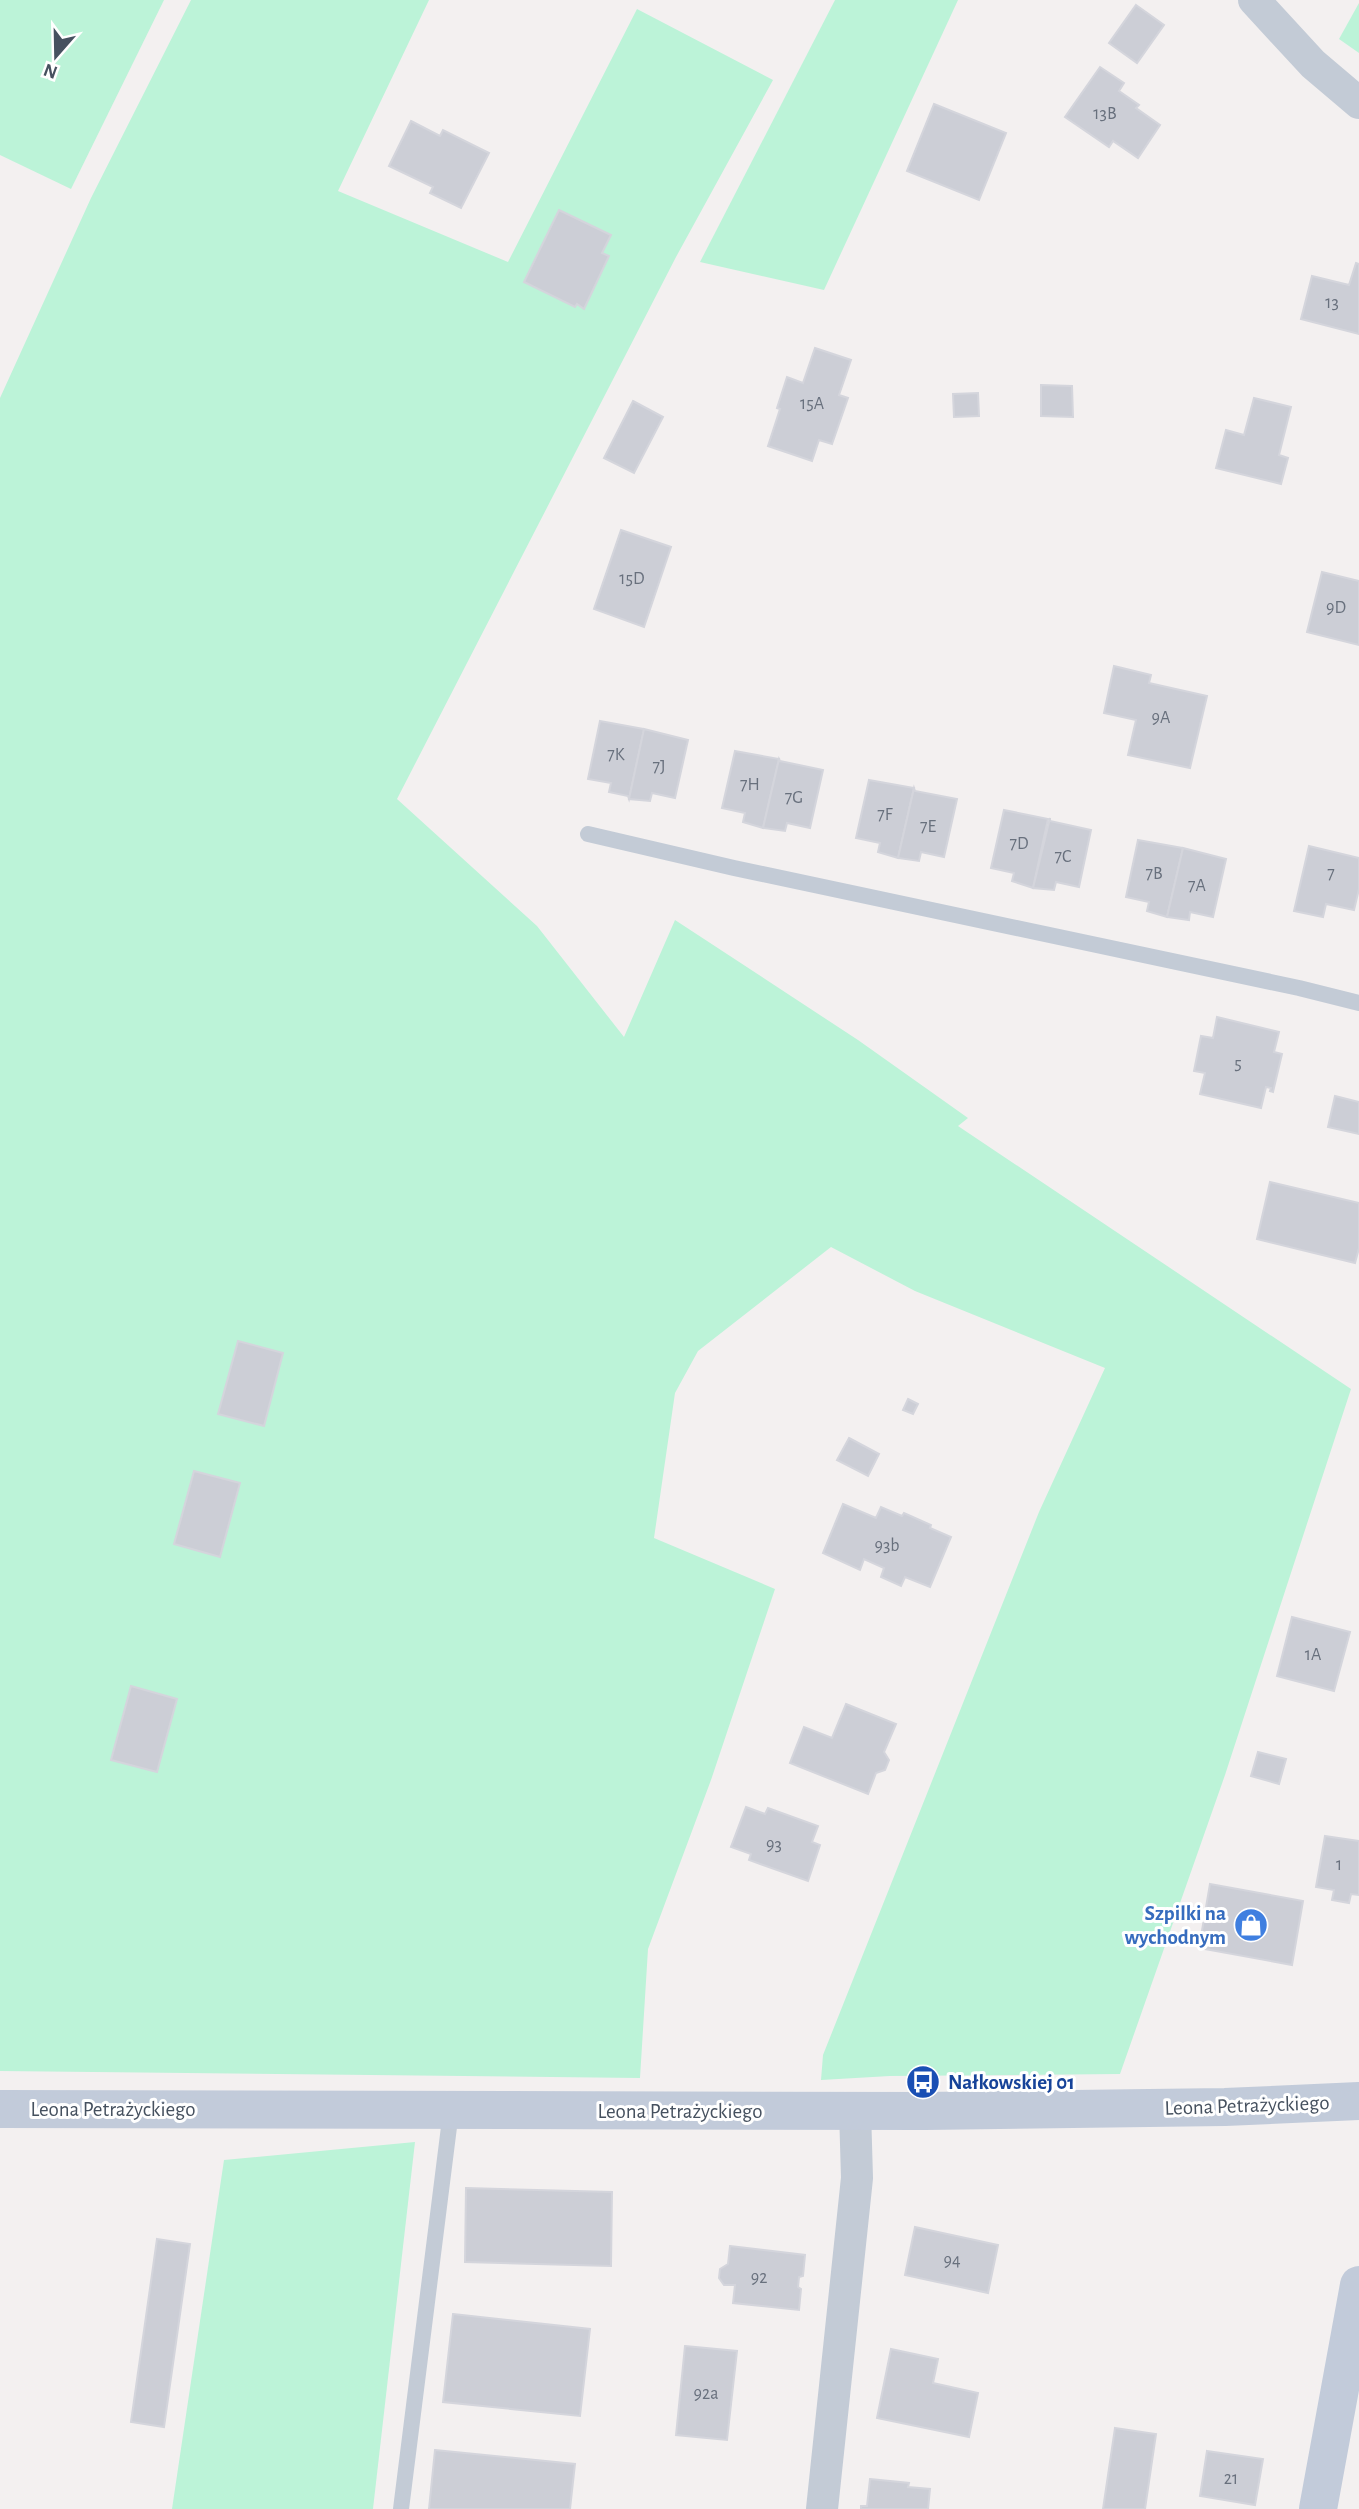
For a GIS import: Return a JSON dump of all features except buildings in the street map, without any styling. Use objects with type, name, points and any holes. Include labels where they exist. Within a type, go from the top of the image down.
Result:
[{"type":"street","points":[[1254,0],[1313,64],[1359,103]]},
{"type":"street","name":"Leona Petrażyckiego","points":[[0,2109],[855,2110],[1225,2107],[1359,2101]]},
{"type":"street","points":[[822,2509],[857,2178],[855,2110]]},
{"type":"street","points":[[1318,2509],[1359,2285]]},
{"type":"lane","points":[[588,834],[1359,1003]]},
{"type":"lane","points":[[401,2509],[451,2111]]},
{"type":"green space","points":[[0,0],[164,0],[71,189],[0,155]]},
{"type":"green space","points":[[191,0],[429,0],[338,191],[508,262],[637,9],[773,80],[676,257],[397,799],[537,926],[624,1037],[675,920],[858,1040],[968,1118],[958,1126],[1351,1389],[1225,1775],[1120,2074],[890,2076],[821,2080],[823,2055],[1039,1512],[1105,1368],[915,1291],[831,1247],[698,1351],[675,1393],[654,1538],[775,1589],[711,1780],[648,1949],[640,2078],[0,2071],[0,398],[91,198]]},
{"type":"green space","points":[[835,0],[958,0],[824,290],[700,262]]},
{"type":"green space","points":[[1359,3],[1359,53],[1339,39]]},
{"type":"green space","points":[[415,2142],[373,2509],[172,2509],[224,2160]]},
{"type":"place","name":"Szpilki na wychodnym","points":[[1251,1925]]},
{"type":"place","name":"Nałkowskiej 01","points":[[923,2082]]}]
